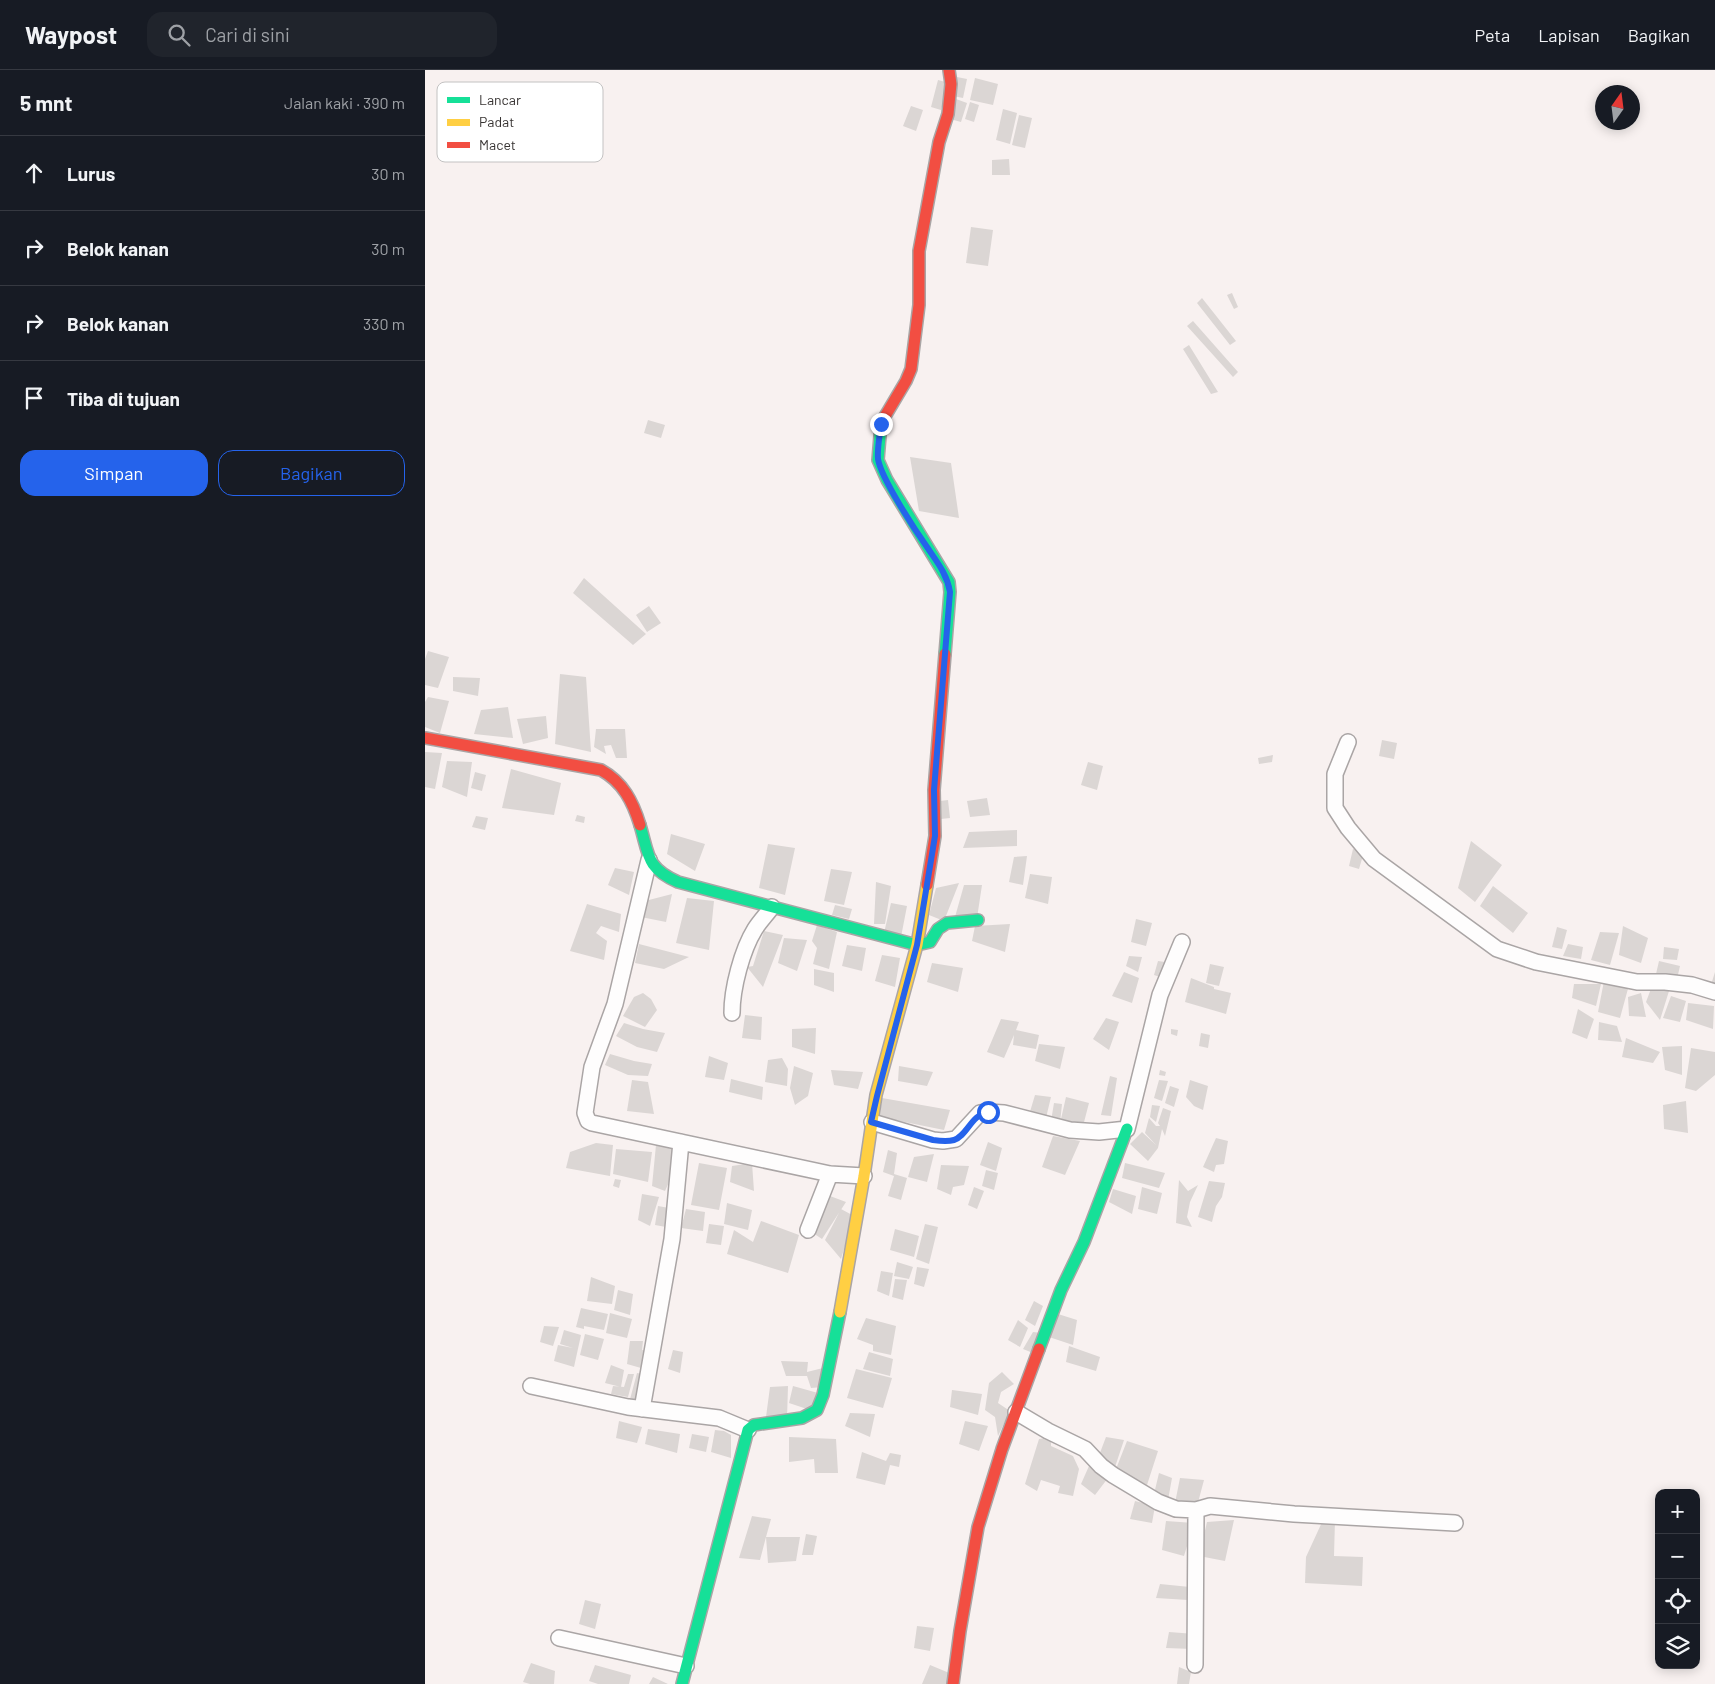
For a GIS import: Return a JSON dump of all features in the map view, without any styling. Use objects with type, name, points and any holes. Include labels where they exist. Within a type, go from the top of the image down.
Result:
[{"type":"street","points":[[682,1684],[748,1430],[754,1425],[802,1418],[817,1410],[823,1395],[864,1176],[871,1122],[917,945],[935,836],[934,790],[950,592],[949,582],[943,571],[887,480],[878,460],[881,424],[901,391],[911,369],[919,305],[919,251],[939,142],[948,114],[951,84],[949,70]]},
{"type":"street","points":[[425,738],[591,768],[612,775],[620,783],[632,804],[649,860],[657,870],[678,882],[917,945],[933,942],[937,931],[949,922],[978,920]]},
{"type":"street","points":[[1348,742],[1335,774],[1335,808],[1347,828],[1374,859],[1497,949],[1536,962],[1637,982],[1665,982],[1692,985],[1715,992]]},
{"type":"street","points":[[649,860],[615,1004],[592,1067],[585,1113],[588,1120],[592,1123],[830,1174],[864,1176]]},
{"type":"street","points":[[732,1013],[732,999],[740,966],[755,930],[772,907]]},
{"type":"street","points":[[953,1684],[960,1631],[979,1527],[1002,1449],[1061,1290],[1084,1242],[1127,1128],[1160,995],[1183,942]]},
{"type":"street","points":[[871,1122],[933,1140],[943,1141],[956,1139],[981,1114],[988,1112],[1004,1113],[1070,1130],[1099,1132],[1127,1128]]},
{"type":"street","points":[[642,1409],[672,1239],[681,1142]]},
{"type":"street","points":[[808,1230],[830,1174]]},
{"type":"street","points":[[531,1386],[628,1407],[719,1418],[748,1430]]},
{"type":"street","points":[[1015,1412],[1085,1449],[1101,1466],[1113,1475],[1158,1502],[1176,1509],[1196,1510],[1210,1506],[1294,1514],[1455,1523]]},
{"type":"street","points":[[1195,1665],[1196,1510]]},
{"type":"street","points":[[559,1638],[686,1666]]},
{"type":"building","points":[[957,77],[967,79],[963,98],[953,96]]},
{"type":"building","points":[[975,78],[998,84],[993,105],[970,100]]},
{"type":"building","points":[[938,80],[949,83],[941,110],[931,107]]},
{"type":"building","points":[[956,99],[967,103],[961,122],[950,119]]},
{"type":"building","points":[[970,102],[979,105],[974,122],[965,119]]},
{"type":"building","points":[[911,106],[923,110],[916,131],[903,126]]},
{"type":"building","points":[[1003,109],[1017,113],[1010,144],[996,140]]},
{"type":"building","points":[[1019,115],[1032,118],[1025,148],[1012,145]]},
{"type":"building","points":[[1009,159],[1010,175],[992,175],[992,160]]},
{"type":"building","points":[[971,227],[993,230],[988,266],[966,263]]},
{"type":"building","points":[[1232,293],[1238,307],[1234,309],[1227,295]]},
{"type":"building","points":[[1202,298],[1236,341],[1230,345],[1197,303]]},
{"type":"building","points":[[1193,321],[1238,372],[1233,377],[1187,326]]},
{"type":"building","points":[[1189,345],[1218,392],[1211,394],[1183,349]]},
{"type":"building","points":[[648,420],[665,425],[661,438],[644,433]]},
{"type":"building","points":[[910,457],[951,463],[959,518],[919,511]]},
{"type":"building","points":[[584,578],[646,634],[633,645],[573,593]]},
{"type":"building","points":[[649,606],[661,623],[647,632],[636,615]]},
{"type":"building","points":[[428,651],[449,657],[438,688],[425,685],[425,659]]},
{"type":"building","points":[[560,674],[586,677],[591,752],[555,744]]},
{"type":"building","points":[[453,677],[480,678],[478,696],[453,691]]},
{"type":"building","points":[[428,697],[449,701],[440,733],[425,727],[425,702]]},
{"type":"building","points":[[508,707],[513,738],[474,734],[481,710]]},
{"type":"building","points":[[546,716],[548,738],[523,744],[517,719]]},
{"type":"building","points":[[596,729],[625,729],[627,758],[616,758],[611,745],[604,746],[606,754],[594,747]]},
{"type":"building","points":[[1382,740],[1397,743],[1394,759],[1379,756]]},
{"type":"building","points":[[425,752],[442,753],[435,789],[425,787]]},
{"type":"building","points":[[1273,755],[1272,762],[1259,764],[1258,758]]},
{"type":"building","points":[[447,761],[472,762],[467,797],[442,787]]},
{"type":"building","points":[[1088,762],[1103,766],[1097,790],[1081,785]]},
{"type":"building","points":[[511,769],[561,783],[554,815],[502,808]]},
{"type":"building","points":[[475,772],[486,775],[482,791],[471,788]]},
{"type":"building","points":[[987,798],[990,815],[970,817],[967,801]]},
{"type":"building","points":[[948,800],[950,818],[941,819],[940,801]]},
{"type":"building","points":[[577,815],[585,817],[584,823],[575,821]]},
{"type":"building","points":[[476,816],[488,818],[485,830],[472,827]]},
{"type":"building","points":[[1017,830],[1017,846],[963,848],[969,832]]},
{"type":"building","points":[[671,834],[705,844],[695,871],[667,854]]},
{"type":"building","points":[[1471,841],[1502,865],[1475,902],[1458,888]]},
{"type":"building","points":[[768,844],[795,848],[785,895],[759,888]]},
{"type":"building","points":[[1353,849],[1364,852],[1359,869],[1349,866]]},
{"type":"building","points":[[1027,856],[1023,885],[1009,882],[1014,857]]},
{"type":"building","points":[[615,868],[634,872],[629,895],[608,885]]},
{"type":"building","points":[[831,869],[852,872],[844,905],[824,901]]},
{"type":"building","points":[[1030,874],[1052,877],[1048,904],[1025,898]]},
{"type":"building","points":[[876,882],[891,886],[885,924],[874,924]]},
{"type":"building","points":[[959,883],[944,921],[929,915],[936,888]]},
{"type":"building","points":[[964,885],[982,885],[977,918],[955,917]]},
{"type":"building","points":[[1493,886],[1528,913],[1513,933],[1480,906]]},
{"type":"building","points":[[672,894],[666,922],[641,917],[645,901]]},
{"type":"building","points":[[687,898],[714,901],[709,950],[676,943]]},
{"type":"building","points":[[891,903],[907,906],[901,937],[884,933]]},
{"type":"building","points":[[587,904],[621,914],[619,932],[601,926],[596,933],[607,941],[604,960],[570,951]]},
{"type":"building","points":[[835,905],[852,909],[849,919],[832,915]]},
{"type":"building","points":[[1136,919],[1152,923],[1146,946],[1131,942]]},
{"type":"building","points":[[1010,924],[1005,952],[972,941],[975,926]]},
{"type":"building","points":[[817,925],[837,932],[829,969],[813,964],[817,948],[812,941]]},
{"type":"building","points":[[1623,926],[1648,938],[1641,963],[1619,955]]},
{"type":"building","points":[[1557,927],[1567,930],[1562,949],[1552,947]]},
{"type":"building","points":[[764,931],[783,935],[763,987],[747,967],[753,966]]},
{"type":"building","points":[[1600,932],[1619,933],[1610,965],[1591,960]]},
{"type":"building","points":[[784,938],[807,940],[797,971],[778,963]]},
{"type":"building","points":[[639,944],[689,957],[664,969],[635,963]]},
{"type":"building","points":[[1568,944],[1583,947],[1581,959],[1563,956]]},
{"type":"building","points":[[847,945],[866,948],[862,971],[842,966]]},
{"type":"building","points":[[1664,947],[1679,949],[1677,960],[1663,959]]},
{"type":"building","points":[[882,955],[900,958],[895,987],[875,981]]},
{"type":"building","points":[[1129,956],[1142,957],[1138,972],[1126,966]]},
{"type":"building","points":[[1158,961],[1165,962],[1163,978],[1154,975]]},
{"type":"building","points":[[1659,961],[1680,966],[1677,979],[1656,974]]},
{"type":"building","points":[[932,963],[963,968],[958,992],[927,982]]},
{"type":"building","points":[[1210,964],[1224,967],[1219,986],[1206,983]]},
{"type":"building","points":[[814,969],[834,973],[834,992],[814,985]]},
{"type":"building","points":[[1124,972],[1139,978],[1132,1003],[1112,996]]},
{"type":"building","points":[[1715,972],[1715,989],[1710,988]]},
{"type":"building","points":[[1191,978],[1214,987],[1214,989],[1231,993],[1226,1014],[1185,1002]]},
{"type":"building","points":[[1604,981],[1629,985],[1620,1018],[1598,1012]]},
{"type":"building","points":[[1574,984],[1601,984],[1596,1006],[1572,998]]},
{"type":"building","points":[[1652,986],[1669,991],[1660,1020],[1646,1002]]},
{"type":"building","points":[[643,993],[651,999],[657,1010],[645,1027],[623,1016],[634,997]]},
{"type":"building","points":[[1641,993],[1646,1017],[1629,1016],[1628,997]]},
{"type":"building","points":[[1671,996],[1686,1001],[1680,1022],[1663,1018]]},
{"type":"building","points":[[1688,1003],[1714,1006],[1713,1029],[1686,1020]]},
{"type":"building","points":[[1578,1009],[1594,1019],[1587,1039],[1572,1033]]},
{"type":"building","points":[[745,1015],[762,1017],[761,1040],[742,1038]]},
{"type":"building","points":[[1106,1018],[1119,1022],[1109,1050],[1093,1039]]},
{"type":"building","points":[[1001,1019],[1019,1022],[1016,1030],[1039,1035],[1036,1049],[1013,1045],[1014,1035],[1004,1058],[987,1052]]},
{"type":"building","points":[[1599,1022],[1617,1026],[1622,1042],[1598,1040]]},
{"type":"building","points":[[624,1023],[665,1033],[657,1052],[637,1047],[616,1036]]},
{"type":"building","points":[[816,1028],[815,1054],[792,1047],[792,1029]]},
{"type":"building","points":[[1171,1029],[1178,1030],[1177,1036],[1171,1034]]},
{"type":"building","points":[[1201,1033],[1210,1035],[1208,1048],[1199,1046]]},
{"type":"building","points":[[1626,1038],[1660,1052],[1653,1063],[1622,1057]]},
{"type":"building","points":[[1039,1044],[1065,1047],[1060,1069],[1035,1061]]},
{"type":"building","points":[[1682,1046],[1682,1075],[1665,1070],[1662,1047]]},
{"type":"building","points":[[1691,1048],[1715,1052],[1715,1075],[1696,1091],[1685,1088]]},
{"type":"building","points":[[610,1054],[652,1064],[648,1076],[628,1075],[605,1065]]},
{"type":"building","points":[[709,1056],[728,1063],[724,1080],[705,1077]]},
{"type":"building","points":[[782,1058],[788,1069],[787,1086],[765,1082],[768,1060]]},
{"type":"building","points":[[794,1066],[813,1073],[808,1096],[795,1105],[790,1088]]},
{"type":"building","points":[[899,1066],[933,1072],[927,1086],[898,1081]]},
{"type":"building","points":[[831,1070],[863,1072],[858,1089],[834,1085]]},
{"type":"building","points":[[1160,1070],[1166,1072],[1165,1076],[1159,1075]]},
{"type":"building","points":[[1110,1076],[1117,1078],[1111,1116],[1101,1115]]},
{"type":"building","points":[[731,1079],[763,1087],[762,1100],[729,1092]]},
{"type":"building","points":[[632,1080],[648,1082],[654,1114],[627,1111]]},
{"type":"building","points":[[1159,1080],[1168,1081],[1162,1101],[1154,1098]]},
{"type":"building","points":[[1190,1080],[1208,1086],[1203,1110],[1194,1106],[1186,1097]]},
{"type":"building","points":[[1170,1086],[1179,1089],[1174,1107],[1165,1103]]},
{"type":"building","points":[[1035,1095],[1051,1097],[1045,1122],[1029,1115]]},
{"type":"building","points":[[1066,1097],[1089,1103],[1083,1126],[1061,1119]]},
{"type":"building","points":[[882,1098],[950,1110],[944,1130],[880,1117]]},
{"type":"building","points":[[1686,1101],[1688,1133],[1664,1129],[1663,1105]]},
{"type":"building","points":[[1054,1103],[1062,1104],[1060,1123],[1051,1121]]},
{"type":"building","points":[[1152,1105],[1160,1106],[1156,1122],[1150,1117]]},
{"type":"building","points":[[1163,1108],[1171,1111],[1165,1136],[1162,1129],[1158,1148],[1148,1161],[1130,1144],[1142,1132],[1156,1145],[1145,1133],[1149,1118],[1156,1126],[1160,1126],[1158,1123]]},
{"type":"building","points":[[1053,1136],[1080,1141],[1065,1175],[1042,1167]]},
{"type":"building","points":[[1216,1138],[1228,1141],[1224,1164],[1216,1165],[1214,1172],[1203,1167]]},
{"type":"building","points":[[988,1142],[1002,1148],[996,1171],[980,1165]]},
{"type":"building","points":[[596,1143],[613,1145],[610,1176],[566,1168],[570,1152]]},
{"type":"building","points":[[656,1145],[674,1146],[674,1171],[665,1191],[652,1186]]},
{"type":"building","points":[[616,1149],[652,1152],[648,1182],[613,1174]]},
{"type":"building","points":[[888,1150],[897,1153],[894,1174],[907,1178],[901,1200],[888,1196],[894,1176],[883,1172]]},
{"type":"building","points":[[934,1154],[927,1182],[908,1177],[914,1157]]},
{"type":"building","points":[[699,1163],[727,1168],[719,1210],[691,1205]]},
{"type":"building","points":[[752,1163],[754,1191],[730,1182],[732,1166]]},
{"type":"building","points":[[1125,1163],[1165,1173],[1159,1188],[1122,1178]]},
{"type":"building","points":[[941,1165],[969,1166],[964,1185],[953,1187],[951,1195],[937,1189]]},
{"type":"building","points":[[986,1170],[998,1173],[994,1190],[982,1186]]},
{"type":"building","points":[[615,1179],[621,1180],[619,1188],[613,1186]]},
{"type":"building","points":[[1179,1180],[1188,1191],[1198,1185],[1190,1202],[1187,1217],[1192,1227],[1176,1223]]},
{"type":"building","points":[[1209,1181],[1225,1183],[1222,1197],[1216,1206],[1212,1222],[1198,1217]]},
{"type":"building","points":[[974,1187],[984,1191],[977,1209],[968,1205]]},
{"type":"building","points":[[1142,1187],[1162,1193],[1157,1214],[1138,1209]]},
{"type":"building","points":[[1113,1189],[1136,1196],[1132,1214],[1109,1202]]},
{"type":"building","points":[[642,1194],[659,1197],[650,1226],[638,1220]]},
{"type":"building","points":[[830,1196],[846,1202],[822,1239],[813,1233]]},
{"type":"building","points":[[727,1203],[752,1210],[748,1230],[724,1224]]},
{"type":"building","points":[[658,1206],[669,1208],[666,1227],[655,1225]]},
{"type":"building","points":[[686,1209],[705,1212],[703,1231],[681,1228]]},
{"type":"building","points":[[841,1209],[854,1216],[841,1259],[825,1240]]},
{"type":"building","points":[[761,1221],[799,1235],[788,1273],[727,1254],[734,1230],[753,1242]]},
{"type":"building","points":[[709,1224],[724,1226],[721,1245],[706,1243]]},
{"type":"building","points":[[925,1224],[938,1227],[929,1264],[916,1259]]},
{"type":"building","points":[[895,1229],[919,1236],[914,1257],[890,1250]]},
{"type":"building","points":[[897,1262],[913,1267],[909,1279],[894,1276]]},
{"type":"building","points":[[917,1267],[929,1269],[924,1287],[914,1284]]},
{"type":"building","points":[[881,1271],[893,1273],[889,1296],[877,1291]]},
{"type":"building","points":[[591,1277],[615,1286],[612,1304],[587,1301]]},
{"type":"building","points":[[895,1279],[907,1280],[903,1300],[892,1297]]},
{"type":"building","points":[[618,1290],[633,1294],[630,1315],[614,1310]]},
{"type":"building","points":[[1034,1301],[1043,1306],[1035,1326],[1025,1320]]},
{"type":"building","points":[[581,1308],[608,1314],[604,1330],[584,1326],[584,1329],[576,1327]]},
{"type":"building","points":[[610,1313],[632,1319],[627,1338],[606,1333]]},
{"type":"building","points":[[1058,1314],[1077,1320],[1073,1345],[1049,1337]]},
{"type":"building","points":[[866,1318],[896,1326],[891,1355],[873,1351],[873,1345],[857,1339]]},
{"type":"building","points":[[1018,1320],[1028,1328],[1020,1347],[1008,1340]]},
{"type":"building","points":[[544,1326],[559,1327],[553,1346],[540,1342]]},
{"type":"building","points":[[564,1330],[581,1335],[574,1367],[554,1361],[558,1345],[573,1348],[560,1344]]},
{"type":"building","points":[[1033,1332],[1042,1333],[1033,1353],[1023,1349]]},
{"type":"building","points":[[585,1334],[604,1339],[598,1360],[580,1355]]},
{"type":"building","points":[[630,1341],[643,1341],[642,1350],[660,1353],[655,1372],[627,1364]]},
{"type":"building","points":[[1069,1346],[1100,1357],[1096,1371],[1066,1362]]},
{"type":"building","points":[[673,1350],[683,1352],[680,1373],[668,1369]]},
{"type":"building","points":[[869,1352],[893,1359],[890,1376],[863,1369]]},
{"type":"building","points":[[781,1361],[808,1362],[807,1372],[823,1368],[823,1387],[811,1388],[807,1376],[786,1376]]},
{"type":"building","points":[[611,1365],[624,1370],[621,1387],[605,1383]]},
{"type":"building","points":[[856,1369],[892,1378],[883,1408],[847,1398]]},
{"type":"building","points":[[1002,1372],[1014,1384],[1001,1392],[998,1403],[1010,1411],[998,1436],[995,1417],[985,1410],[989,1383]]},
{"type":"building","points":[[637,1373],[653,1376],[645,1407],[629,1403]]},
{"type":"building","points":[[628,1374],[634,1374],[628,1397],[611,1394],[613,1386],[624,1387]]},
{"type":"building","points":[[788,1386],[787,1419],[766,1417],[770,1387]]},
{"type":"building","points":[[793,1386],[818,1393],[813,1411],[789,1403]]},
{"type":"building","points":[[952,1390],[982,1394],[978,1415],[950,1407]]},
{"type":"building","points":[[850,1413],[875,1414],[870,1437],[845,1426]]},
{"type":"building","points":[[619,1421],[642,1427],[637,1443],[616,1438]]},
{"type":"building","points":[[965,1421],[988,1426],[979,1451],[959,1444]]},
{"type":"building","points":[[648,1429],[680,1434],[677,1453],[645,1444]]},
{"type":"building","points":[[715,1430],[724,1431],[731,1435],[731,1458],[711,1452]]},
{"type":"building","points":[[692,1434],[709,1437],[706,1452],[689,1448]]},
{"type":"building","points":[[789,1437],[836,1439],[838,1473],[815,1473],[814,1459],[789,1462]]},
{"type":"building","points":[[1051,1437],[1051,1446],[1073,1456],[1079,1469],[1073,1496],[1058,1493],[1060,1486],[1041,1480],[1037,1491],[1025,1484],[1039,1439]]},
{"type":"building","points":[[1106,1437],[1124,1440],[1115,1467],[1098,1458]]},
{"type":"building","points":[[1127,1441],[1158,1451],[1147,1485],[1116,1469]]},
{"type":"building","points":[[862,1452],[886,1461],[890,1453],[901,1455],[899,1467],[890,1465],[885,1485],[856,1478]]},
{"type":"building","points":[[1089,1466],[1108,1478],[1095,1495],[1081,1484]]},
{"type":"building","points":[[1159,1473],[1172,1478],[1168,1500],[1154,1494]]},
{"type":"building","points":[[1180,1478],[1204,1480],[1196,1510],[1175,1503]]},
{"type":"building","points":[[1135,1501],[1155,1506],[1152,1523],[1130,1519]]},
{"type":"building","points":[[752,1516],[771,1519],[760,1560],[739,1558]]},
{"type":"building","points":[[1234,1520],[1225,1561],[1199,1556],[1207,1522]]},
{"type":"building","points":[[1323,1520],[1335,1520],[1334,1556],[1363,1557],[1362,1586],[1305,1583],[1306,1557]]},
{"type":"building","points":[[1166,1521],[1194,1523],[1184,1556],[1162,1550]]},
{"type":"building","points":[[806,1534],[817,1536],[813,1555],[802,1555]]},
{"type":"building","points":[[766,1537],[800,1537],[796,1561],[768,1563]]},
{"type":"building","points":[[1160,1584],[1190,1587],[1188,1600],[1156,1598]]},
{"type":"building","points":[[585,1600],[601,1604],[595,1629],[579,1624]]},
{"type":"building","points":[[917,1626],[934,1628],[930,1651],[914,1648]]},
{"type":"building","points":[[1169,1632],[1195,1634],[1192,1649],[1166,1648]]},
{"type":"building","points":[[531,1663],[555,1671],[554,1684],[530,1684],[523,1682]]},
{"type":"building","points":[[595,1665],[631,1675],[629,1684],[598,1684],[589,1681]]},
{"type":"building","points":[[930,1665],[959,1677],[956,1684],[922,1684]]},
{"type":"building","points":[[1179,1667],[1191,1672],[1189,1684],[1177,1684]]},
{"type":"building","points":[[653,1677],[668,1684],[649,1684]]},
{"type":"traffic: fast","points":[[884,418],[881,424],[878,460],[887,480],[949,582],[950,592],[945,654]]},
{"type":"traffic: fast","points":[[640,825],[650,860],[660,871],[678,882],[917,945],[930,942],[938,929],[947,923],[978,920]]},
{"type":"traffic: fast","points":[[1039,1349],[1061,1290],[1084,1242],[1127,1129]]},
{"type":"traffic: fast","points":[[682,1684],[748,1430],[754,1425],[802,1418],[817,1410],[823,1395],[840,1312]]},
{"type":"traffic: slow","points":[[840,1312],[876,1095],[917,945],[927,885]]},
{"type":"traffic: jam","points":[[884,418],[911,369],[919,305],[919,251],[939,142],[948,114],[951,84],[949,70]]},
{"type":"traffic: jam","points":[[927,885],[935,836],[934,790],[945,654]]},
{"type":"traffic: jam","points":[[425,738],[601,770],[615,780],[626,793],[640,825]]},
{"type":"traffic: jam","points":[[953,1684],[978,1527],[1002,1449],[1039,1349]]},
{"type":"route","points":[[881,424],[878,460],[887,480],[949,582],[950,592],[934,790],[935,836],[917,945],[871,1122],[933,1140],[943,1141],[956,1139],[981,1114],[988,1112]]}]
